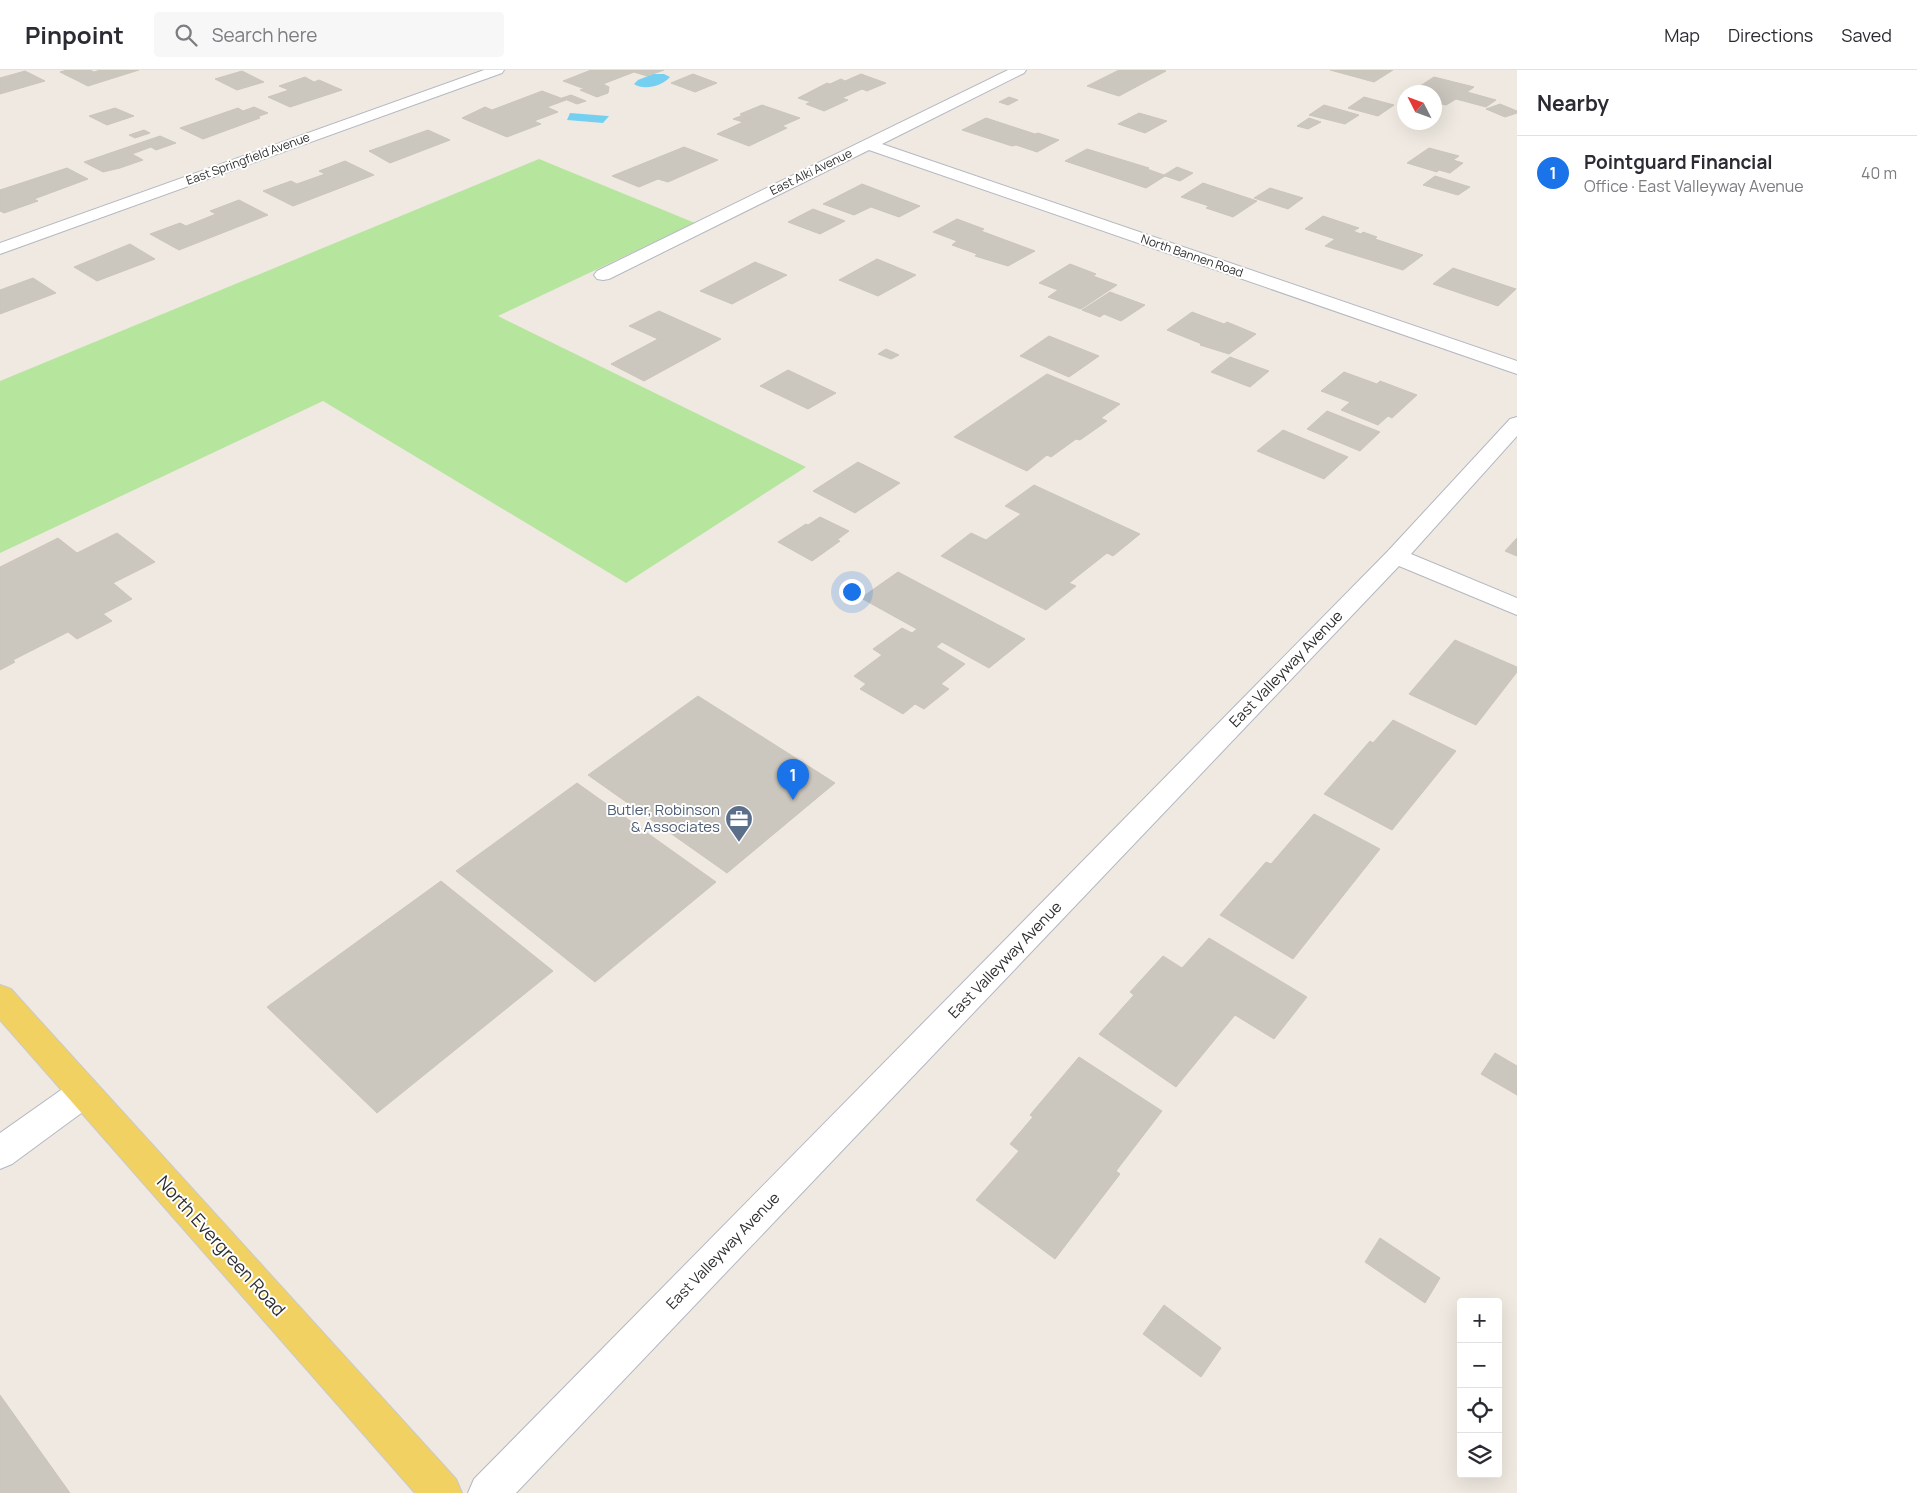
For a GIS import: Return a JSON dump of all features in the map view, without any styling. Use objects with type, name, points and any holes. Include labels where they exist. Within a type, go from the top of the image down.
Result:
[{"type":"main road","name":"North Evergreen Road","points":[[0,998],[442,1493]]},
{"type":"street","name":"East Springfield Avenue","points":[[0,249],[497,70]]},
{"type":"street","name":"East Alki Avenue","points":[[603,275],[1019,70]]},
{"type":"street","name":"North Bannen Road","points":[[868,144],[1517,368]]},
{"type":"street","name":"East Valleyway Avenue","points":[[488,1493],[1396,556],[1517,423]]},
{"type":"street","points":[[1396,556],[1517,607]]},
{"type":"street","points":[[0,1154],[83,1093]]},
{"type":"green space","points":[[539,159],[695,223],[498,316],[806,467],[626,583],[323,401],[0,553],[0,381]]},
{"type":"water","points":[[653,74],[664,74],[670,77],[662,83],[648,87],[634,84],[638,80]]},
{"type":"water","points":[[570,113],[609,116],[603,123],[567,120]]},
{"type":"building","points":[[67,70],[90,70],[94,72],[100,70],[139,70],[88,86],[60,72]]},
{"type":"building","points":[[591,70],[664,70],[647,76],[634,72],[603,84],[609,87],[608,93],[597,97],[580,90],[585,89],[563,81]]},
{"type":"building","points":[[1119,70],[1166,71],[1119,96],[1087,86]]},
{"type":"building","points":[[1330,70],[1393,70],[1374,82]]},
{"type":"building","points":[[25,71],[45,81],[0,94],[0,78]]},
{"type":"building","points":[[242,71],[264,82],[237,90],[215,79]]},
{"type":"building","points":[[693,74],[717,83],[695,92],[671,83]]},
{"type":"building","points":[[861,74],[886,83],[867,91],[862,89],[842,98],[848,100],[824,111],[806,104],[811,102],[798,98],[827,83],[830,84],[841,79],[845,81]]},
{"type":"building","points":[[305,77],[314,82],[319,80],[342,90],[290,107],[268,97],[289,90],[279,86]]},
{"type":"building","points":[[1434,77],[1474,87],[1467,92],[1496,100],[1486,107],[1456,99],[1446,105],[1442,104],[1442,85],[1422,85]]},
{"type":"building","points":[[542,91],[566,100],[547,107],[558,112],[534,121],[541,124],[507,137],[462,118],[485,107],[492,110]]},
{"type":"building","points":[[571,95],[586,101],[577,104],[562,98]]},
{"type":"building","points":[[1009,97],[1018,100],[1008,105],[999,102]]},
{"type":"building","points":[[1364,97],[1394,105],[1378,116],[1348,108]]},
{"type":"building","points":[[1500,104],[1517,111],[1517,113],[1505,117],[1486,109]]},
{"type":"building","points":[[762,105],[800,118],[782,126],[787,128],[749,146],[717,134],[752,118],[740,114]]},
{"type":"building","points":[[1324,105],[1359,115],[1345,124],[1309,115]]},
{"type":"building","points":[[254,107],[268,113],[257,117],[260,118],[203,139],[180,128],[238,108],[243,111]]},
{"type":"building","points":[[115,108],[134,116],[107,125],[89,116]]},
{"type":"building","points":[[1139,113],[1167,121],[1145,133],[1118,124]]},
{"type":"building","points":[[743,115],[752,118],[743,122],[733,119]]},
{"type":"building","points":[[986,118],[1059,140],[1037,152],[962,130]]},
{"type":"building","points":[[1309,118],[1321,122],[1308,129],[1297,126]]},
{"type":"building","points":[[144,130],[150,133],[135,138],[129,135]]},
{"type":"building","points":[[428,130],[450,140],[390,163],[369,151]]},
{"type":"building","points":[[160,136],[176,143],[156,150],[151,147],[132,154],[143,160],[103,172],[84,162]]},
{"type":"building","points":[[684,147],[718,160],[668,182],[658,179],[639,187],[612,176]]},
{"type":"building","points":[[1429,148],[1459,156],[1453,160],[1463,163],[1450,173],[1439,170],[1437,172],[1407,163]]},
{"type":"building","points":[[1087,149],[1149,168],[1147,169],[1164,175],[1177,167],[1193,173],[1180,181],[1165,176],[1146,188],[1065,161]]},
{"type":"building","points":[[345,161],[374,175],[293,206],[263,191],[291,181],[297,184],[325,174],[319,171]]},
{"type":"building","points":[[67,168],[88,179],[34,199],[38,201],[4,213],[0,211],[0,190]]},
{"type":"building","points":[[1435,176],[1470,187],[1458,195],[1423,185]]},
{"type":"building","points":[[1203,183],[1257,201],[1233,217],[1206,208],[1209,206],[1181,197]]},
{"type":"building","points":[[862,184],[920,206],[899,217],[871,207],[854,215],[823,204]]},
{"type":"building","points":[[1270,188],[1303,198],[1288,209],[1254,198]]},
{"type":"building","points":[[239,200],[268,215],[179,250],[150,234],[180,223],[186,226],[216,214],[210,211]]},
{"type":"building","points":[[813,209],[845,221],[820,234],[788,222]]},
{"type":"building","points":[[1323,216],[1359,228],[1353,231],[1361,234],[1363,232],[1377,237],[1375,239],[1423,255],[1403,270],[1325,246],[1335,239],[1305,229]]},
{"type":"building","points":[[957,219],[984,229],[981,231],[1035,251],[1008,266],[975,256],[977,254],[952,245],[957,241],[933,232]]},
{"type":"building","points":[[130,244],[155,259],[97,281],[74,267]]},
{"type":"building","points":[[877,259],[916,275],[878,296],[839,280]]},
{"type":"building","points":[[755,262],[787,275],[732,304],[700,291]]},
{"type":"building","points":[[1070,264],[1096,274],[1093,276],[1117,285],[1081,309],[1048,297],[1058,290],[1039,283]]},
{"type":"building","points":[[1453,268],[1516,289],[1498,306],[1433,284]]},
{"type":"building","points":[[33,278],[56,293],[0,314],[0,290]]},
{"type":"building","points":[[1110,292],[1145,305],[1121,321],[1104,314],[1100,317],[1082,310]]},
{"type":"building","points":[[659,311],[721,339],[644,381],[611,364],[658,339],[629,326]]},
{"type":"building","points":[[1192,312],[1224,324],[1227,322],[1256,334],[1229,354],[1200,345],[1202,344],[1167,330]]},
{"type":"building","points":[[1049,336],[1099,356],[1069,377],[1020,356]]},
{"type":"building","points":[[886,349],[899,355],[891,359],[878,354]]},
{"type":"building","points":[[1230,357],[1269,371],[1250,387],[1211,372]]},
{"type":"building","points":[[788,370],[836,393],[808,409],[760,386]]},
{"type":"building","points":[[1344,372],[1377,384],[1380,381],[1417,395],[1392,418],[1388,416],[1378,425],[1341,410],[1350,402],[1321,391]]},
{"type":"building","points":[[1047,374],[1120,404],[1101,418],[1107,421],[1080,440],[1076,439],[1051,457],[1047,455],[1027,471],[954,437]]},
{"type":"building","points":[[1327,411],[1380,432],[1360,451],[1307,429]]},
{"type":"building","points":[[1283,430],[1348,457],[1324,479],[1257,451]]},
{"type":"building","points":[[858,462],[900,483],[855,513],[813,491]]},
{"type":"building","points":[[1034,485],[1140,534],[1113,556],[1107,553],[1069,583],[1076,586],[1046,610],[941,556],[971,533],[986,540],[1021,514],[1005,506]]},
{"type":"building","points":[[820,517],[849,531],[837,540],[840,541],[812,561],[778,542],[806,524],[808,525]]},
{"type":"building","points":[[117,533],[155,562],[113,583],[132,599],[103,614],[112,621],[77,639],[68,632],[13,660],[15,662],[0,670],[0,567],[58,538],[77,553]]},
{"type":"building","points":[[1517,538],[1517,556],[1505,551]]},
{"type":"building","points":[[898,572],[1025,639],[989,668],[942,642],[936,647],[965,664],[941,684],[949,689],[924,709],[915,704],[903,714],[860,689],[866,684],[854,676],[882,655],[873,649],[902,628],[912,633],[917,629],[861,598]]},
{"type":"building","points":[[1455,640],[1517,667],[1517,672],[1476,725],[1409,694]]},
{"type":"building","points":[[698,696],[835,783],[727,873],[588,775]]},
{"type":"building","points":[[1393,720],[1456,751],[1392,830],[1324,794],[1370,741],[1373,743]]},
{"type":"building","points":[[577,783],[716,882],[595,982],[456,871]]},
{"type":"building","points":[[1314,814],[1380,849],[1293,959],[1220,915],[1266,862],[1271,864]]},
{"type":"building","points":[[441,881],[553,971],[377,1113],[267,1007]]},
{"type":"building","points":[[1209,938],[1307,997],[1274,1039],[1235,1015],[1176,1087],[1099,1034],[1134,995],[1130,992],[1163,956],[1182,968]]},
{"type":"building","points":[[1495,1053],[1517,1066],[1517,1095],[1481,1074]]},
{"type":"building","points":[[1079,1057],[1162,1111],[1116,1171],[1120,1174],[1055,1259],[976,1200],[1019,1151],[1010,1144],[1033,1117],[1030,1115]]},
{"type":"building","points":[[1380,1238],[1440,1278],[1425,1303],[1365,1262]]},
{"type":"building","points":[[1164,1305],[1221,1348],[1201,1377],[1143,1334]]},
{"type":"building","points":[[0,1395],[70,1493],[0,1493]]},
{"type":"place","name":"Pointguard Financial","points":[[793,800]]},
{"type":"place","name":"Butler, Robinson & Associates","points":[[739,843]]}]
